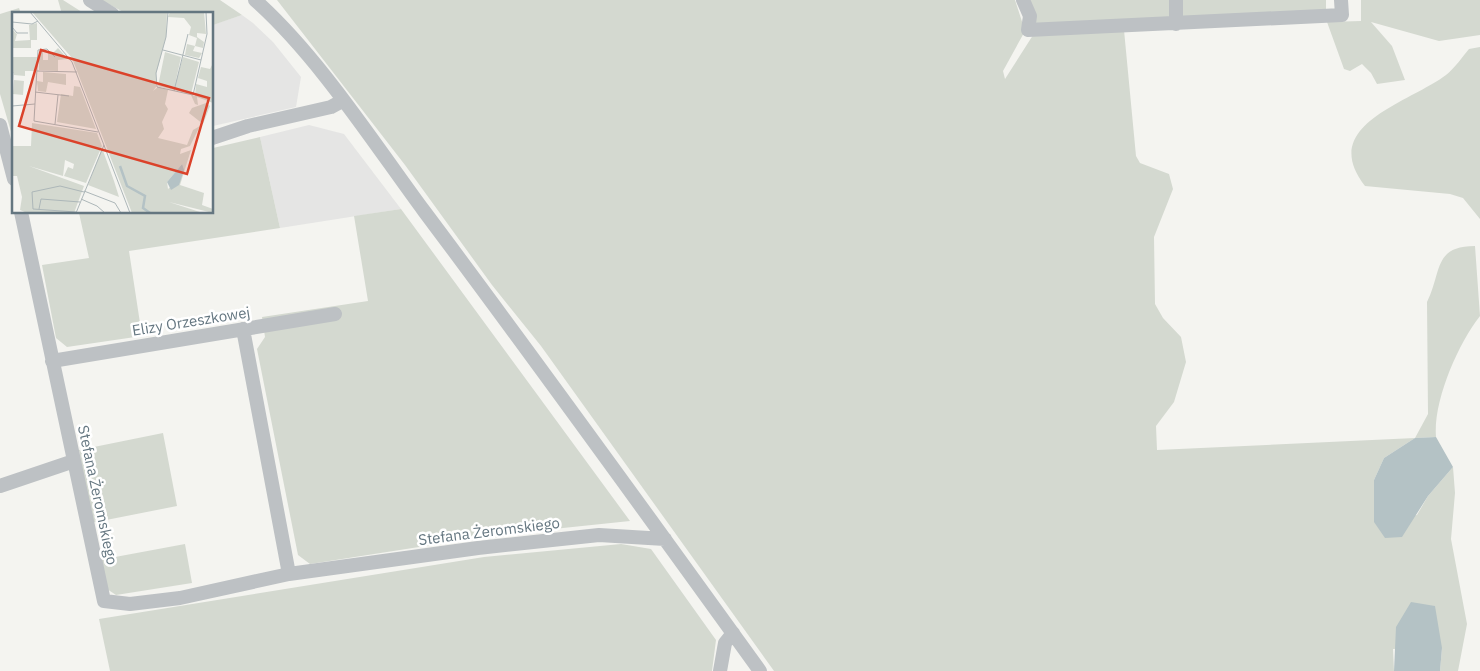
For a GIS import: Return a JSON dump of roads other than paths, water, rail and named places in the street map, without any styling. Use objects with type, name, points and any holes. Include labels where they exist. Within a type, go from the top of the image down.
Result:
[{"type":"street","points":[[90,0],[109,12]]},
{"type":"street","points":[[255,0],[280,24],[342,101],[571,407],[760,671]]},
{"type":"street","points":[[1023,0],[1030,16],[1028,30],[1342,15],[1340,0]]},
{"type":"street","points":[[1176,0],[1176,24]]},
{"type":"street","points":[[214,137],[248,126],[331,107],[342,101]]},
{"type":"street","points":[[0,125],[12,171]]},
{"type":"street","name":"Stefana Żeromskiego","points":[[21,214],[104,601],[130,604],[180,598],[288,574],[478,548],[599,535],[665,539]]},
{"type":"street","name":"Elizy Orzeszkowej","points":[[52,361],[335,314]]},
{"type":"street","points":[[243,329],[288,574]]},
{"type":"street","points":[[0,486],[74,461]]},
{"type":"street","points":[[720,671],[725,643],[733,633]]}]
